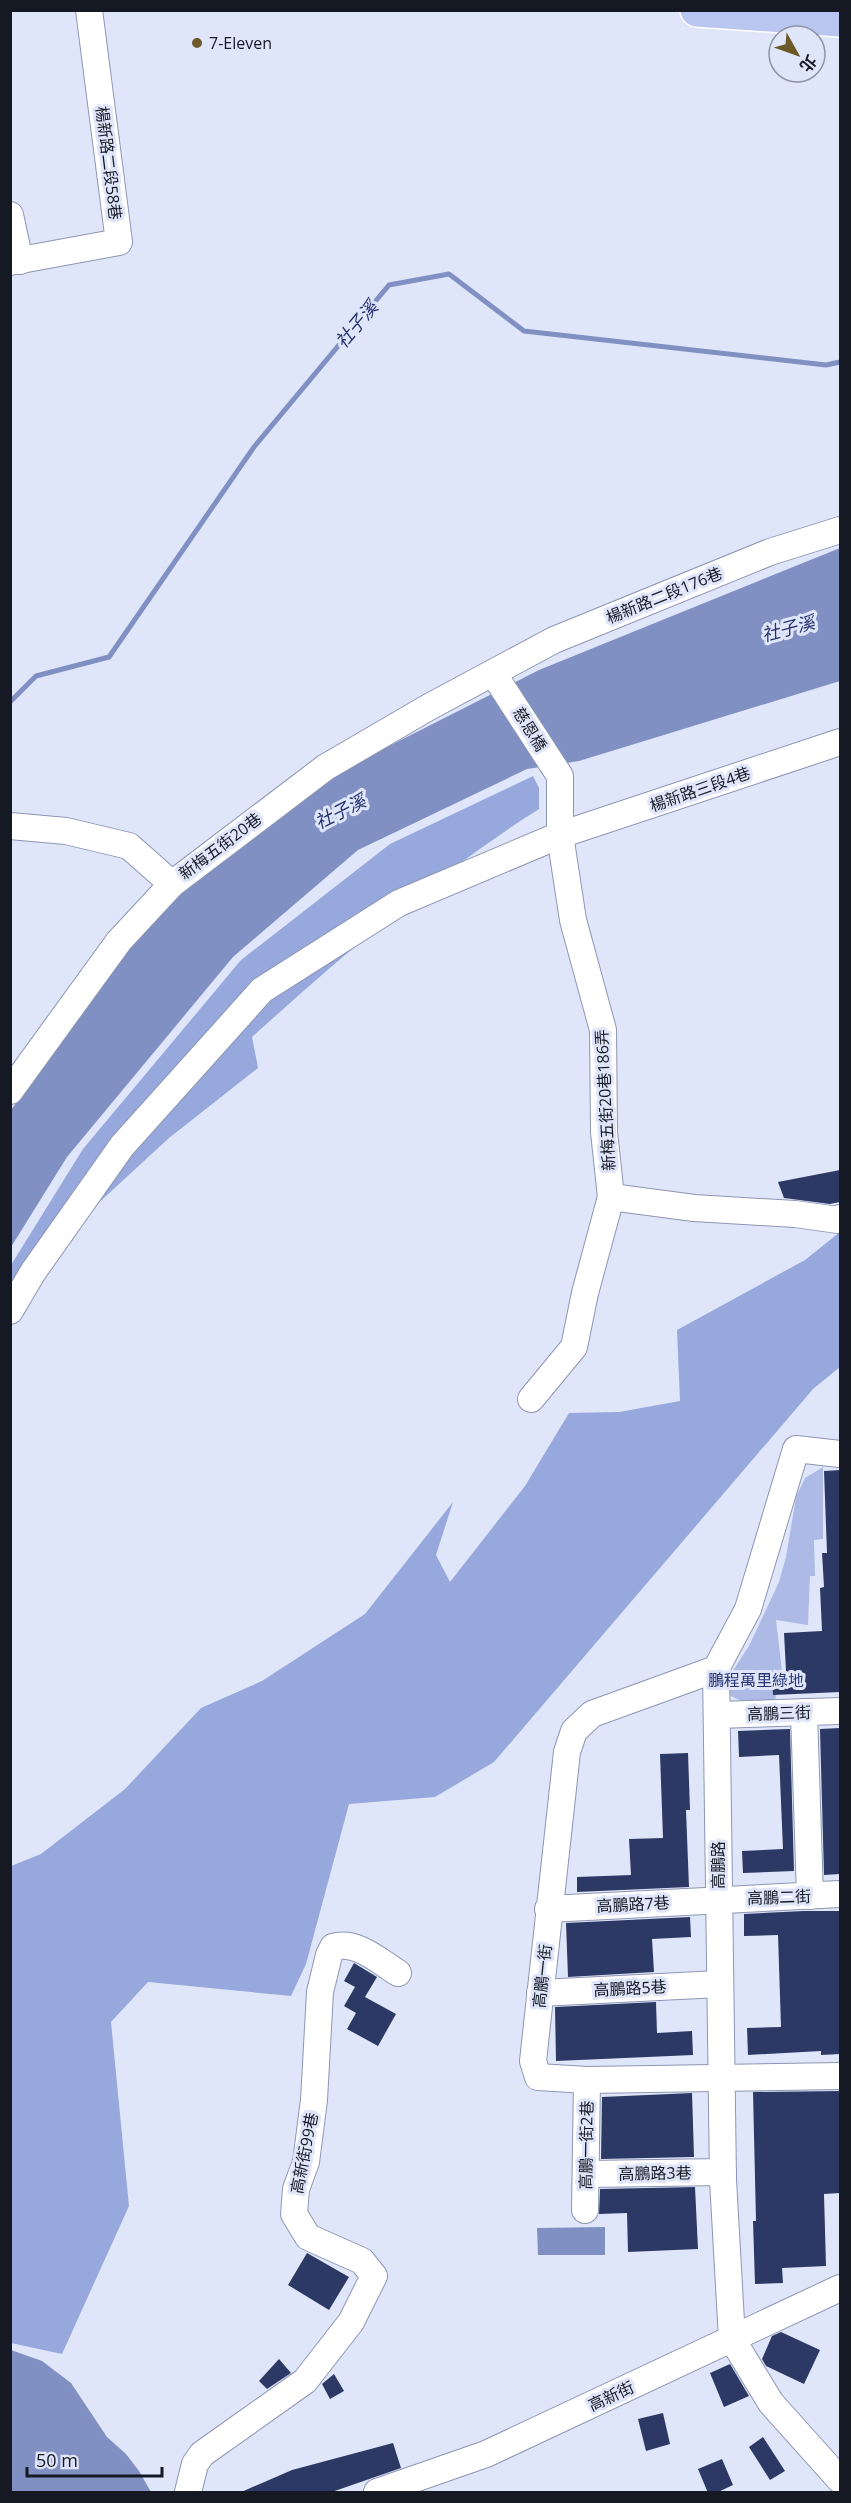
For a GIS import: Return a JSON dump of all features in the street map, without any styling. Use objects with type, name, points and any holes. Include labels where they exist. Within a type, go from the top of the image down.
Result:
[{"type":"main road","points":[[697,10],[840,20]]},
{"type":"street","name":"楊新路二段58巷","points":[[15,262],[119,242],[90,10]]},
{"type":"street","points":[[10,215],[15,262]]},
{"type":"street","name":"楊新路二段176巷","points":[[496,677],[565,636],[770,552],[840,530]]},
{"type":"street","name":"慈恩橋","points":[[496,677],[560,776]]},
{"type":"street","name":"新梅五街20巷","points":[[10,1090],[119,940],[171,884],[326,767],[429,707],[496,677]]},
{"type":"street","name":"楊新路三段4巷","points":[[10,1311],[33,1272],[122,1146],[262,990],[399,903],[560,835],[840,742]]},
{"type":"street","name":"新梅五街20巷186弄","points":[[560,776],[560,835],[573,920],[603,1030],[604,1132],[611,1197]]},
{"type":"street","points":[[10,826],[66,831],[129,846],[171,884]]},
{"type":"street","points":[[531,1399],[574,1347],[585,1293],[611,1197],[694,1208],[795,1214],[838,1220],[840,1218]]},
{"type":"street","name":"高鵬路","points":[[732,2339],[723,2172],[716,1669],[748,1609],[796,1449],[840,1454]]},
{"type":"street","name":"高鵬一街","points":[[716,1669],[592,1714],[574,1731],[567,1752],[533,2061],[538,2077],[587,2080],[840,2076]]},
{"type":"street","name":"高鵬三街","points":[[717,1715],[840,1711]]},
{"type":"street","points":[[804,1712],[810,1896]]},
{"type":"street","name":"高鵬二街","points":[[718,1899],[840,1894]]},
{"type":"street","name":"高鵬路7巷","points":[[548,1909],[718,1899]]},
{"type":"street","name":"高新街99巷","points":[[188,2493],[195,2464],[202,2454],[305,2381],[351,2322],[374,2276],[362,2261],[308,2236],[294,2214],[296,2188],[306,2162],[314,2100],[320,1992],[329,1955],[333,1947],[342,1944],[353,1946],[398,1973]]},
{"type":"street","name":"高鵬路5巷","points":[[540,1993],[719,1984]]},
{"type":"street","name":"高鵬一街2巷","points":[[585,2210],[587,2080]]},
{"type":"street","name":"高鵬路3巷","points":[[587,2174],[723,2172]]},
{"type":"street","name":"高新街","points":[[377,2493],[486,2454],[840,2288]]},
{"type":"street","points":[[732,2339],[771,2403],[840,2480]]},
{"type":"green space","name":"鵬程萬里綠地","points":[[823,1467],[823,1539],[814,1540],[815,1576],[810,1576],[808,1625],[776,1620],[782,1671],[775,1700],[754,1703],[736,1699],[723,1691],[749,1646],[779,1582],[786,1557],[796,1497],[805,1478]]},
{"type":"shaded area","points":[[533,776],[539,788],[539,809],[426,889],[252,1037],[258,1068],[169,1138],[30,1266],[11,1300],[11,1265],[83,1149],[241,960],[390,844]]},
{"type":"shaded area","points":[[840,1232],[840,1367],[813,1389],[494,1762],[435,1797],[349,1804],[306,1964],[291,1996],[148,1982],[111,2022],[129,2206],[62,2354],[11,2343],[11,1866],[41,1854],[125,1789],[201,1708],[262,1681],[365,1614],[453,1502],[436,1555],[450,1582],[525,1486],[569,1413],[619,1412],[680,1401],[677,1330],[805,1260]]},
{"type":"water","points":[[840,548],[840,681],[579,761],[527,769],[358,850],[233,957],[67,1157],[11,1247],[11,1110],[131,946],[184,887],[328,777],[539,670]]},
{"type":"water","points":[[605,2227],[605,2255],[538,2255],[537,2228]]},
{"type":"water","points":[[11,2350],[42,2361],[71,2383],[107,2437],[126,2454],[151,2492],[11,2492]]},
{"type":"building","points":[[840,1170],[840,1202],[830,1204],[784,1198],[778,1182]]},
{"type":"building","points":[[840,1470],[840,1692],[773,1695],[772,1671],[786,1671],[784,1633],[822,1631],[820,1588],[824,1587],[822,1553],[827,1553],[824,1471]]},
{"type":"building","points":[[840,1728],[840,1874],[824,1875],[820,1729]]},
{"type":"building","points":[[790,1729],[794,1871],[743,1873],[742,1851],[783,1849],[779,1755],[739,1757],[738,1731]]},
{"type":"building","points":[[688,1753],[690,1810],[686,1810],[689,1887],[577,1892],[577,1877],[631,1875],[629,1839],[663,1838],[660,1754]]},
{"type":"building","points":[[840,1911],[840,2054],[821,2055],[821,2051],[748,2055],[747,2028],[781,2027],[778,1935],[744,1936],[744,1914]]},
{"type":"building","points":[[690,1917],[691,1937],[652,1939],[654,1972],[568,1977],[566,1923]]},
{"type":"building","points":[[354,1963],[377,1977],[365,1997],[396,2014],[378,2046],[347,2029],[356,2013],[344,2006],[355,1987],[344,1981]]},
{"type":"building","points":[[656,2002],[657,2033],[692,2031],[693,2055],[556,2061],[555,2007]]},
{"type":"building","points":[[840,2091],[840,2193],[824,2194],[826,2266],[782,2268],[783,2283],[755,2284],[753,2092]]},
{"type":"building","points":[[692,2093],[694,2157],[601,2159],[602,2097]]},
{"type":"building","points":[[695,2187],[698,2249],[628,2252],[627,2213],[599,2214],[600,2189]]},
{"type":"building","points":[[307,2253],[349,2277],[329,2310],[288,2285]]},
{"type":"building","points":[[781,2332],[820,2350],[804,2384],[766,2366],[762,2359],[772,2336]]},
{"type":"building","points":[[279,2359],[291,2373],[267,2389],[259,2381]]},
{"type":"building","points":[[730,2364],[749,2396],[724,2407],[710,2373]]},
{"type":"building","points":[[334,2374],[344,2391],[330,2399],[322,2384]]},
{"type":"building","points":[[663,2413],[670,2444],[646,2451],[638,2419]]},
{"type":"building","points":[[763,2437],[785,2471],[770,2480],[749,2447]]},
{"type":"building","points":[[393,2443],[401,2468],[329,2493],[239,2493],[292,2470]]},
{"type":"building","points":[[722,2459],[733,2485],[716,2493],[708,2493],[698,2469]]},
{"type":"waterway","name":"社子溪","points":[[10,702],[36,676],[109,657],[254,447],[389,285],[449,274],[524,331],[826,365],[840,362]]},
{"type":"place","name":"7-Eleven","points":[[197,43]]}]
